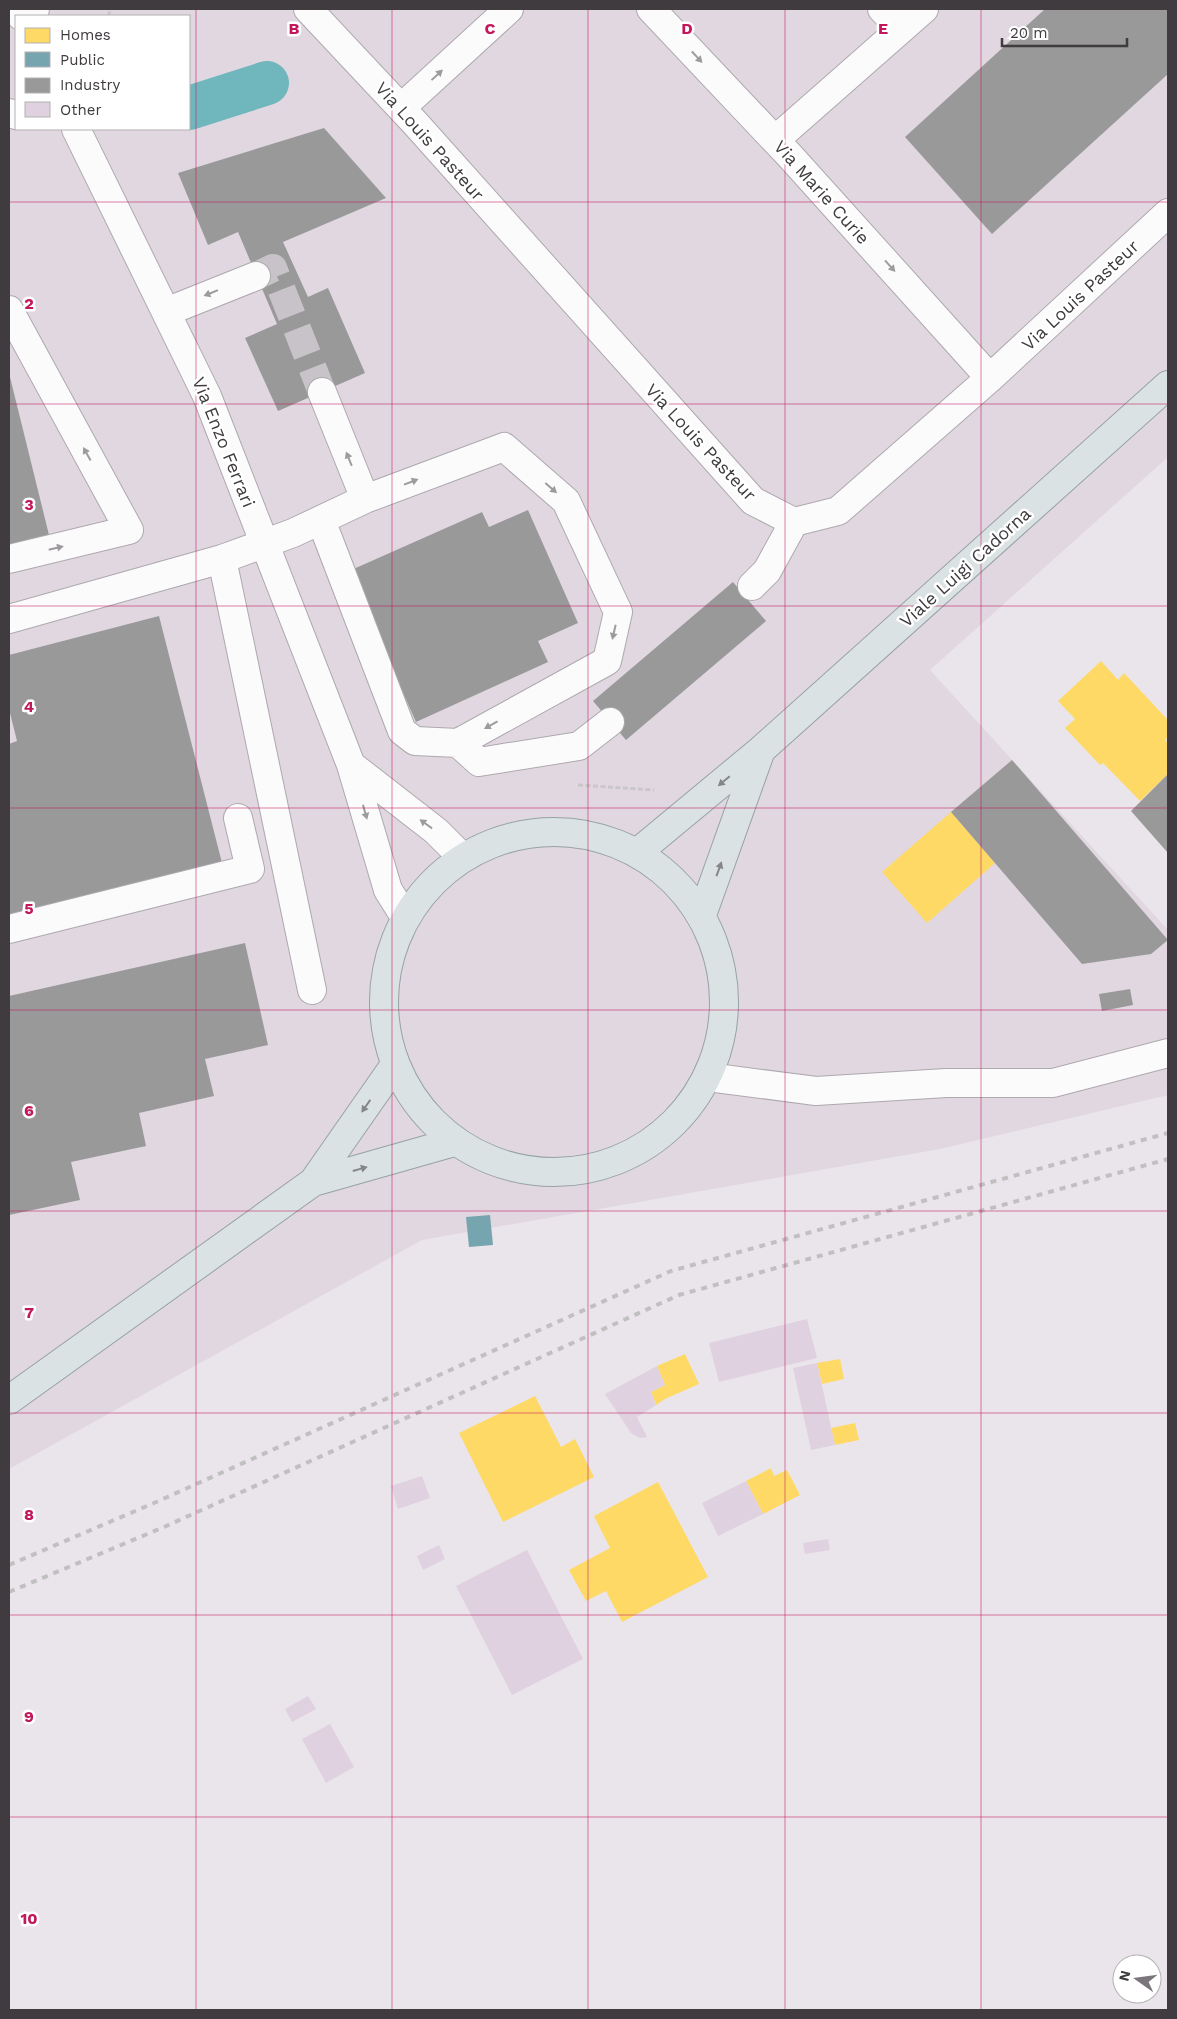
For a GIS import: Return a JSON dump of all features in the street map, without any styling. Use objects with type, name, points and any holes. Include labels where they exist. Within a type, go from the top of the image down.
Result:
[{"type":"main road","name":"Viale Luigi Cadorna","points":[[638,852],[762,750],[1168,385]]},
{"type":"main road","name":"Viale Luigi Cadorna","points":[[702,915],[762,750]]},
{"type":"main road","points":[[549,830],[595,835],[638,852],[674,879],[702,915],[722,967],[724,1023],[708,1077],[673,1125],[624,1159],[566,1174],[507,1168],[454,1142],[419,1108],[394,1066],[383,1015],[387,964],[405,917],[430,883],[462,857],[504,837],[549,830]]},
{"type":"main road","points":[[9,1400],[313,1182],[394,1066]]},
{"type":"main road","points":[[313,1182],[454,1142]]},
{"type":"street","points":[[23,15],[35,9]]},
{"type":"street","name":"Via Louis Pasteur","points":[[308,9],[401,108],[753,501],[794,522],[838,512],[990,378],[1168,213]]},
{"type":"street","points":[[401,108],[509,9]]},
{"type":"street","name":"Via Marie Curie","points":[[651,9],[775,140],[990,378]]},
{"type":"street","points":[[882,9],[901,28]]},
{"type":"street","points":[[775,140],[924,9]]},
{"type":"street","name":"Via Enzo Ferrari","points":[[76,130],[207,396],[351,765],[388,890],[405,917]]},
{"type":"street","points":[[166,312],[256,276]]},
{"type":"street","points":[[9,310],[129,530],[9,559]]},
{"type":"street","points":[[322,392],[365,499]]},
{"type":"street","points":[[9,619],[222,559],[265,544],[365,499],[504,447],[566,501],[618,612],[607,661],[458,743],[415,741],[402,731],[321,520]]},
{"type":"street","points":[[752,586],[768,571],[794,522]]},
{"type":"street","points":[[222,559],[312,990]]},
{"type":"street","points":[[458,743],[479,762],[578,746],[610,722]]},
{"type":"street","points":[[351,765],[436,831],[462,857]]},
{"type":"street","points":[[9,929],[250,869],[238,818]]},
{"type":"street","points":[[708,1077],[816,1091],[946,1083],[1053,1083],[1168,1053]]},
{"type":"path","points":[[574,785],[656,790]]},
{"type":"shaded area","points":[[9,9],[1168,9],[1168,457],[930,670],[1168,930],[1168,1095],[940,1149],[422,1240],[9,1469]]},
{"type":"building: Homes","points":[[1101,661],[1118,680],[1124,673],[1168,720],[1168,737],[1165,740],[1168,743],[1168,774],[1140,801],[1103,763],[1100,765],[1065,728],[1075,719],[1058,701]]},
{"type":"building: Homes","points":[[951,812],[995,863],[927,923],[882,872]]},
{"type":"building: Homes","points":[[685,1354],[699,1384],[656,1405],[651,1392],[665,1385],[657,1366]]},
{"type":"building: Homes","points":[[840,1359],[844,1379],[822,1384],[817,1363]]},
{"type":"building: Homes","points":[[535,1396],[561,1447],[575,1439],[594,1477],[503,1522],[459,1433]]},
{"type":"building: Homes","points":[[855,1423],[859,1440],[835,1445],[831,1428]]},
{"type":"building: Homes","points":[[771,1468],[774,1476],[787,1470],[800,1495],[763,1514],[746,1481]]},
{"type":"building: Homes","points":[[658,1482],[708,1577],[622,1622],[606,1591],[586,1601],[569,1570],[610,1548],[594,1516]]},
{"type":"building: Public","points":[[490,1215],[493,1245],[469,1247],[466,1217]]},
{"type":"building: Industry","points":[[1045,9],[1168,9],[1168,74],[992,234],[905,137]]},
{"type":"building: Industry","points":[[324,128],[386,198],[283,242],[308,297],[328,288],[365,373],[278,411],[245,338],[277,324],[238,232],[208,245],[178,173]]},
{"type":"building: Industry","points":[[9,373],[49,535],[9,545]]},
{"type":"building: Industry","points":[[528,510],[578,623],[538,641],[548,662],[416,722],[349,571],[482,512],[489,527]]},
{"type":"building: Industry","points":[[733,582],[766,621],[626,740],[593,701]]},
{"type":"building: Industry","points":[[159,616],[222,863],[9,919],[9,744],[17,741],[9,709],[9,655]]},
{"type":"building: Industry","points":[[1012,760],[1168,940],[1151,954],[1082,964],[951,812]]},
{"type":"building: Industry","points":[[1168,774],[1168,853],[1131,811]]},
{"type":"building: Industry","points":[[245,943],[268,1045],[205,1059],[214,1096],[139,1113],[146,1146],[71,1162],[80,1200],[9,1215],[9,996]]},
{"type":"building: Industry","points":[[1130,989],[1133,1005],[1102,1011],[1099,994]]},
{"type":"building: Other","points":[[807,1319],[817,1358],[719,1382],[709,1343]]},
{"type":"building: Other","points":[[817,1363],[835,1445],[811,1450],[793,1368]]},
{"type":"building: Other","points":[[657,1366],[665,1385],[651,1392],[656,1405],[637,1417],[647,1437],[640,1438],[631,1433],[605,1394]]},
{"type":"building: Other","points":[[422,1476],[430,1498],[398,1509],[391,1486]]},
{"type":"building: Other","points":[[746,1481],[763,1514],[718,1536],[702,1503]]},
{"type":"building: Other","points":[[828,1539],[830,1550],[805,1554],[803,1543]]},
{"type":"building: Other","points":[[439,1545],[445,1559],[423,1570],[417,1556]]},
{"type":"building: Other","points":[[527,1550],[583,1659],[512,1695],[456,1586]]},
{"type":"building: Other","points":[[308,1696],[316,1709],[292,1722],[285,1709]]},
{"type":"building: Other","points":[[330,1724],[354,1767],[326,1783],[302,1739]]},
{"type":"waterway","points":[[190,108],[267,83]]},
{"type":"tunnel","points":[[256,276],[273,268],[322,392]]},
{"type":"railway","points":[[9,1565],[154,1503],[671,1271],[1168,1133]]},
{"type":"railway","points":[[9,1592],[164,1527],[679,1295],[1168,1159]]}]
